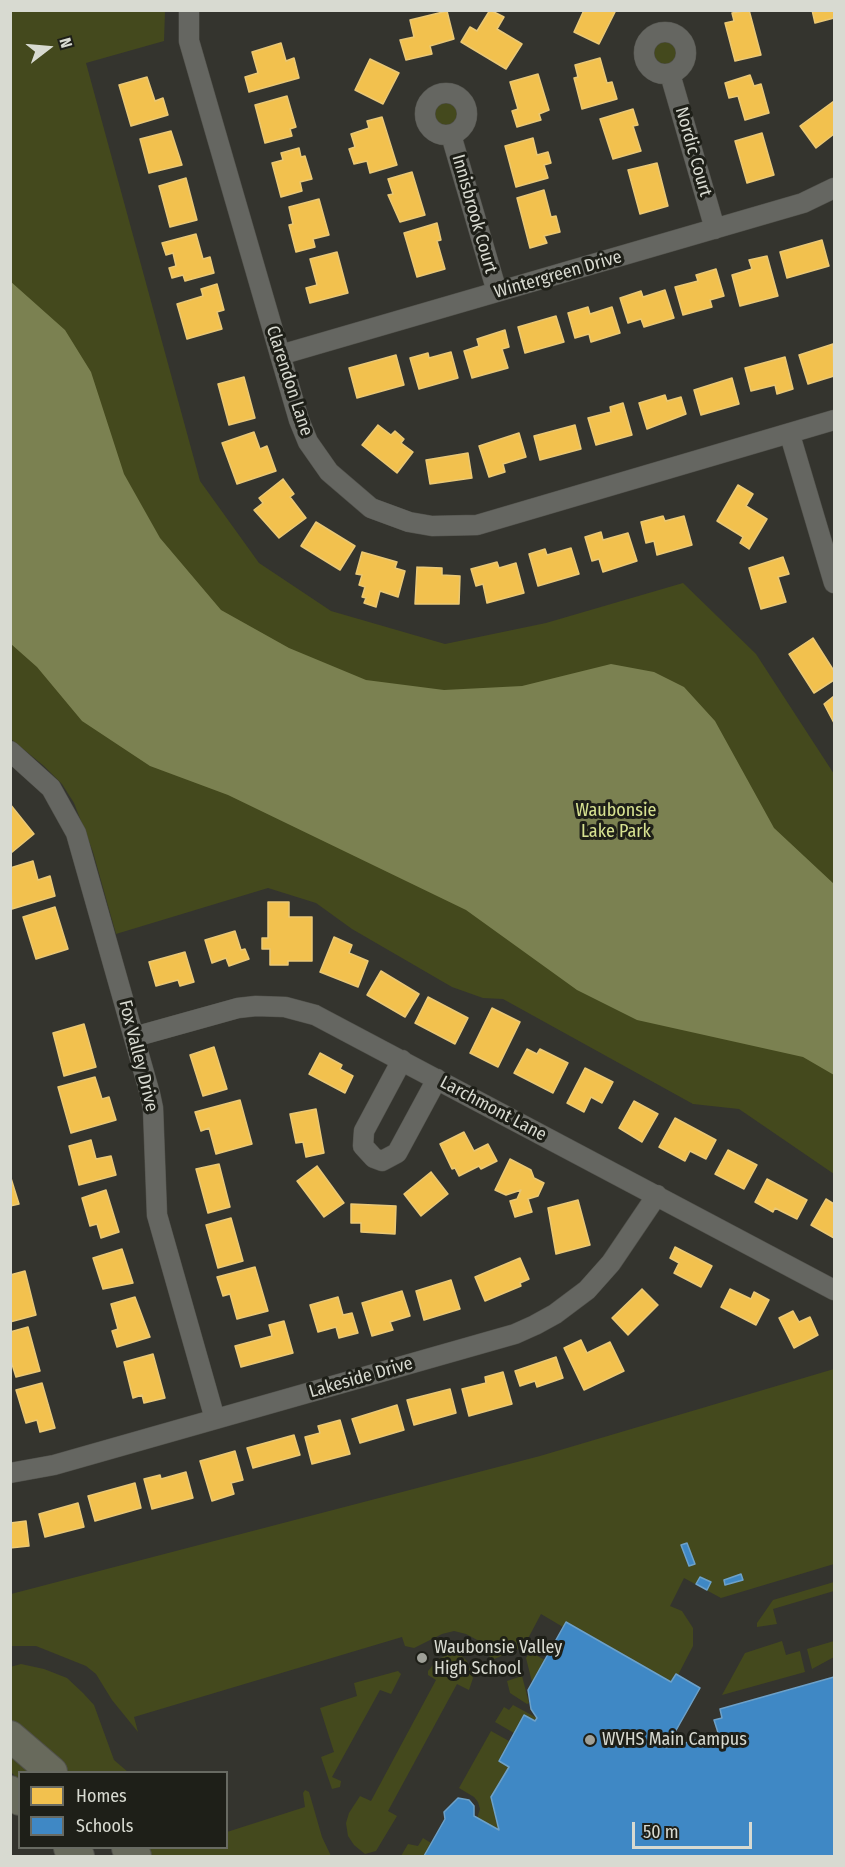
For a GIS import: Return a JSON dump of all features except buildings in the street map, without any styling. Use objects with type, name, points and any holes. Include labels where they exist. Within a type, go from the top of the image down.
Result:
[{"type":"main road","points":[[10,1736],[50,1771]]},
{"type":"street","name":"Clarendon Lane","points":[[189,10],[189,41],[299,420],[308,442],[329,472],[370,508],[409,522],[432,526],[452,527],[492,521],[790,435],[834,420]]},
{"type":"street","name":"Nordic Court","points":[[670,74],[715,229]]},
{"type":"street","name":"Innisbrook Court","points":[[451,135],[497,292]]},
{"type":"street","name":"Wintergreen Drive","points":[[280,355],[803,203],[834,188]]},
{"type":"street","points":[[790,435],[834,583]]},
{"type":"street","name":"Fox Valley Drive","points":[[10,751],[51,788],[76,833],[153,1108],[158,1215],[215,1419]]},
{"type":"street","name":"Larchmont Lane","points":[[134,1037],[238,1008],[272,1006],[315,1015],[834,1290]]},
{"type":"street","points":[[402,1060],[364,1131],[363,1146],[374,1158],[382,1161],[396,1152],[437,1079]]},
{"type":"street","name":"Lakeside Drive","points":[[10,1473],[54,1465],[515,1334],[555,1314],[588,1290],[611,1263],[657,1195]]},
{"type":"green space","name":"Waubonsie Lake Park","points":[[10,11],[165,11],[164,41],[86,63],[200,481],[259,563],[331,611],[445,644],[546,623],[683,583],[756,654],[834,774],[834,1174],[739,1109],[693,1104],[503,999],[483,998],[452,987],[352,929],[316,903],[268,888],[116,934],[93,852],[74,803],[62,784],[11,739]]},
{"type":"green space","points":[[666,40],[674,44],[678,52],[674,60],[666,64],[658,60],[654,52],[658,44]]},
{"type":"green space","points":[[446,103],[455,106],[458,115],[455,124],[446,127],[437,124],[434,115],[437,106]]},
{"type":"green space","points":[[834,1369],[834,1564],[721,1598],[684,1578],[670,1606],[682,1611],[693,1628],[693,1646],[678,1675],[675,1674],[671,1682],[567,1622],[563,1627],[541,1614],[524,1646],[492,1660],[479,1641],[466,1634],[454,1631],[442,1634],[414,1648],[405,1646],[402,1637],[134,1717],[138,1732],[112,1700],[96,1674],[86,1666],[36,1646],[11,1646],[11,1594],[540,1456]]},
{"type":"green space","points":[[834,1582],[834,1591],[773,1609],[777,1624],[757,1627],[757,1623],[773,1600]]},
{"type":"green space","points":[[782,1641],[786,1655],[800,1651],[805,1672],[722,1695],[745,1653]]},
{"type":"green space","points":[[834,1641],[834,1657],[812,1669],[807,1649]]},
{"type":"green space","points":[[530,1652],[545,1660],[532,1682],[526,1658]]},
{"type":"green space","points":[[450,1654],[460,1654],[467,1661],[473,1678],[469,1690],[457,1684],[388,1811],[397,1816],[376,1851],[365,1854],[354,1845],[348,1836],[346,1823],[349,1813],[360,1796],[371,1801],[436,1680],[428,1675],[428,1671],[438,1659]]},
{"type":"green space","points":[[21,1664],[44,1669],[67,1678],[94,1705],[114,1760],[127,1771],[62,1771],[11,1722],[10,1667]]},
{"type":"green space","points":[[398,1671],[401,1674],[391,1694],[380,1690],[332,1777],[341,1781],[340,1787],[332,1789],[321,1757],[334,1752],[320,1708],[357,1696],[354,1683]]},
{"type":"green space","points":[[522,1676],[529,1703],[527,1704],[510,1693],[507,1681]]},
{"type":"green space","points":[[513,1705],[537,1718],[514,1733],[495,1722],[504,1707],[509,1710]]},
{"type":"green space","points":[[491,1731],[509,1741],[499,1760],[509,1767],[491,1797],[499,1830],[477,1818],[480,1809],[478,1802],[459,1788]]},
{"type":"green space","points":[[10,1750],[34,1771],[18,1771],[18,1779],[11,1772]]},
{"type":"green space","points":[[305,1790],[309,1792],[322,1837],[331,1856],[144,1856],[137,1849],[228,1849],[228,1832],[305,1807],[303,1793]]},
{"type":"green space","points":[[423,1838],[431,1843],[424,1856],[401,1856],[408,1844],[418,1846]]},
{"type":"shaded area","points":[[10,281],[65,330],[91,372],[124,474],[160,538],[221,610],[289,648],[366,680],[444,690],[522,686],[611,664],[654,672],[684,687],[715,721],[774,828],[834,884],[834,1075],[803,1057],[637,1020],[577,990],[466,910],[228,795],[150,766],[82,721],[37,667],[11,644]]},
{"type":"place","name":"Waubonsie Valley High School","points":[[422,1658]]},
{"type":"place","name":"WVHS Main Campus","points":[[590,1740]]}]
